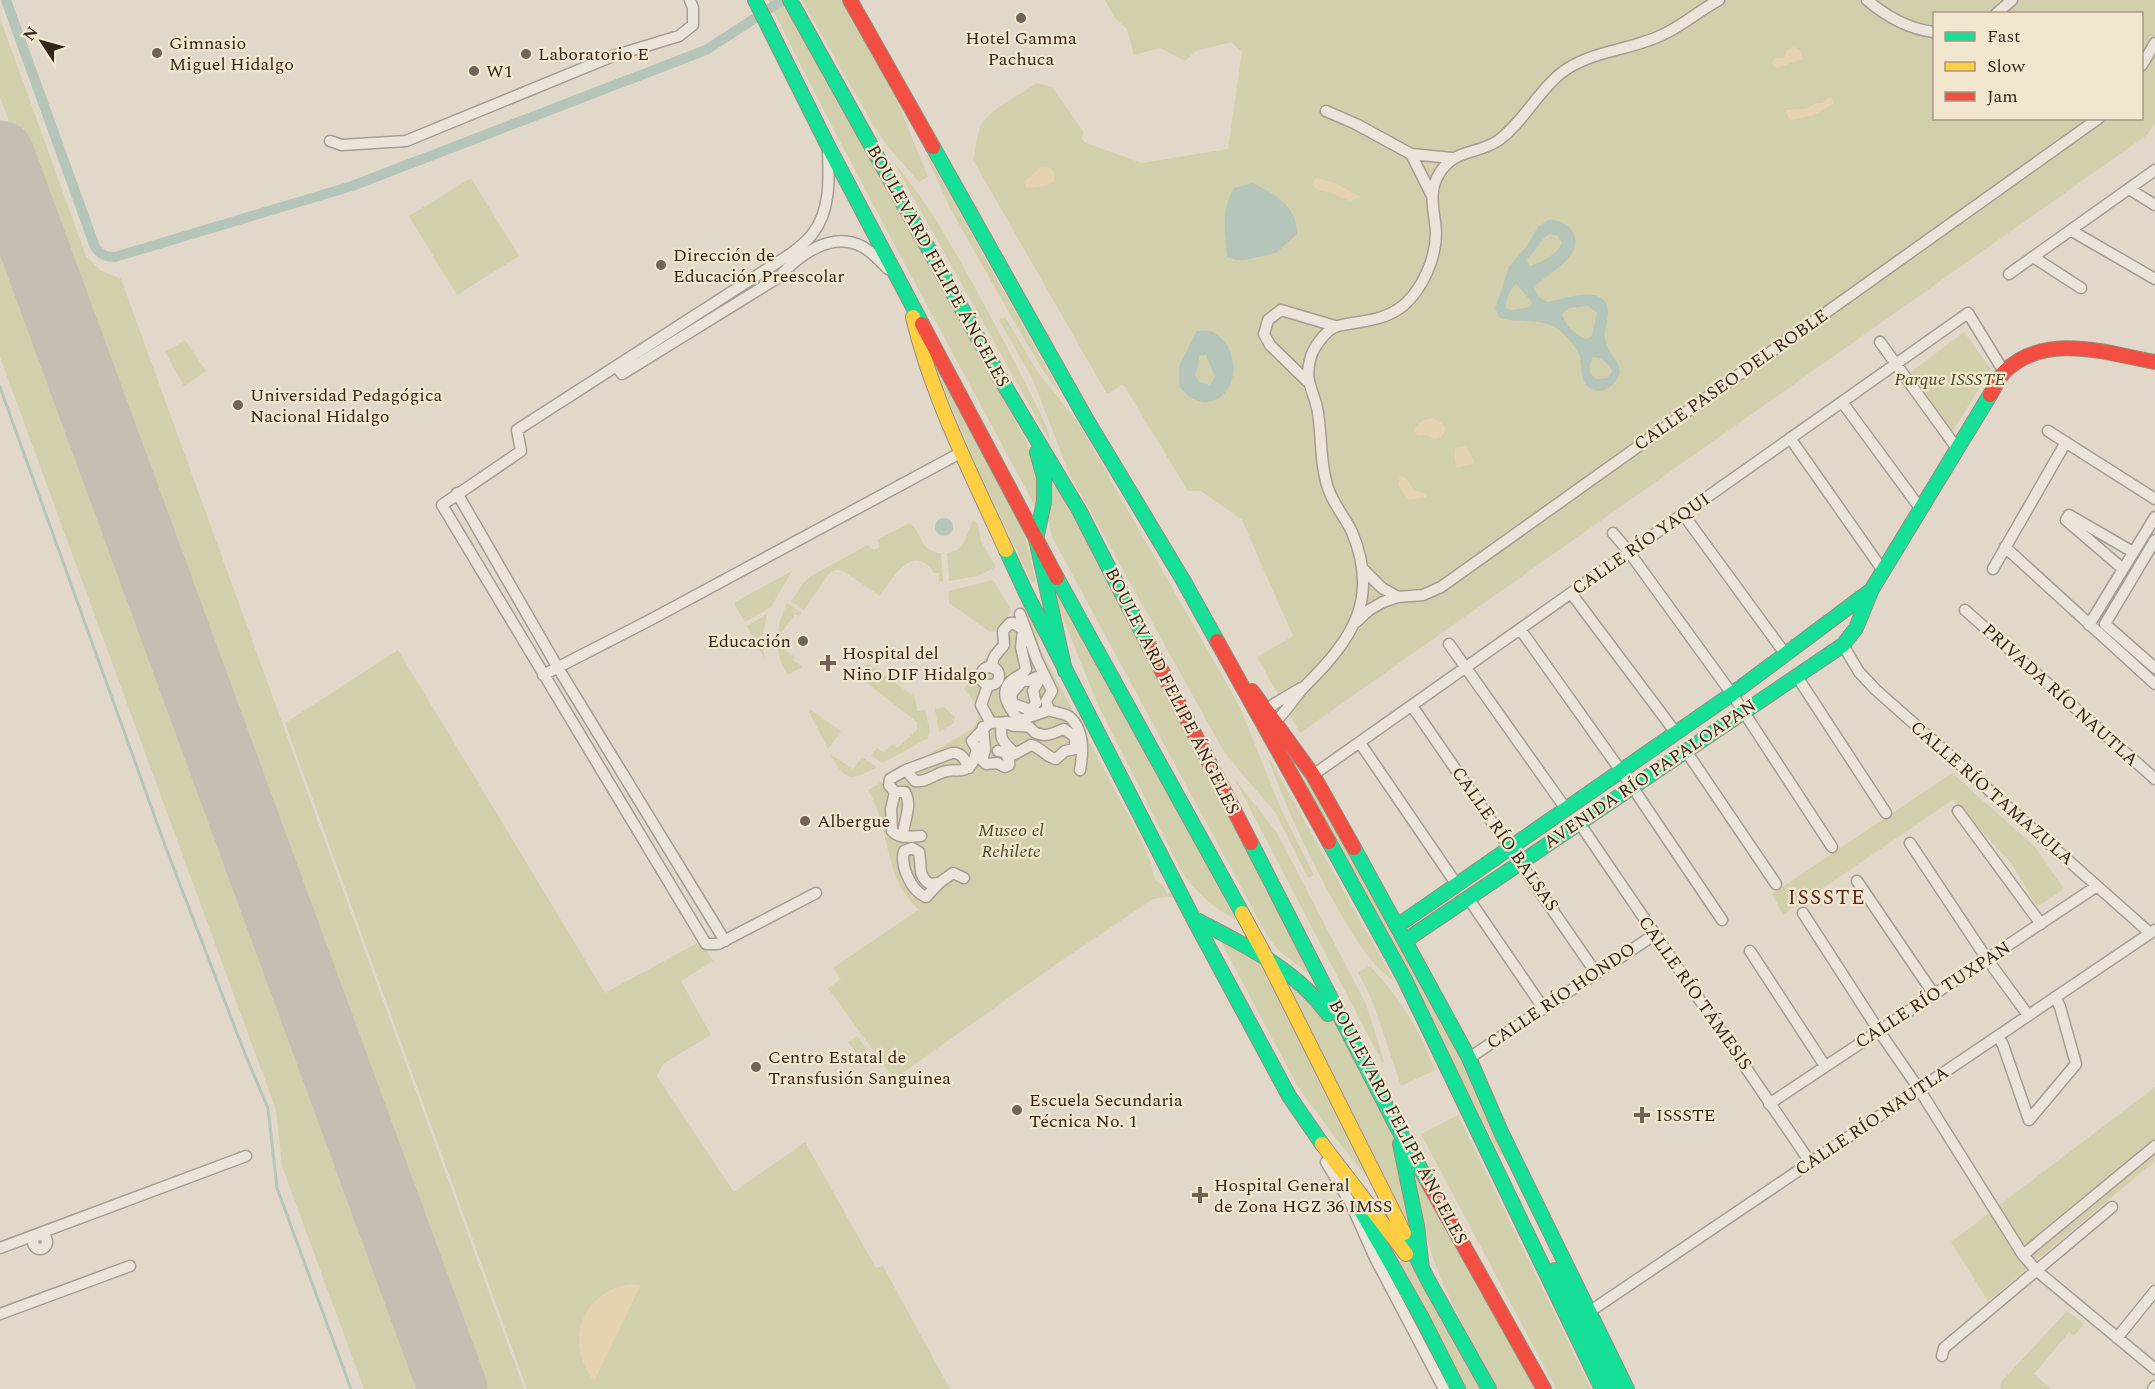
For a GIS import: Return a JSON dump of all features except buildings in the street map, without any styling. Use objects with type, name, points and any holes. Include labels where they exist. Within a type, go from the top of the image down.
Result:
[{"type":"main road","points":[[755,0],[827,144],[1036,539],[1268,961],[1422,1269],[1489,1389]]},
{"type":"main road","points":[[850,0],[1085,417],[1183,580],[1229,662],[1267,720],[1404,978],[1602,1389]]},
{"type":"main road","name":"BOULEVARD FELIPE ÁNGELES","points":[[791,3],[1006,388],[1079,510],[1397,1127],[1544,1389]]},
{"type":"main road","points":[[908,296],[918,339],[952,432],[1026,593],[1193,918],[1289,1096],[1332,1159],[1429,1282]]},
{"type":"main road","name":"AVENIDA RÍO PAPALOAPAN","points":[[1406,940],[1843,645],[1856,628],[1872,589],[1956,447],[2004,372],[2019,361],[2053,348],[2072,348],[2155,362]]},
{"type":"main road","points":[[1006,388],[1011,405],[1038,455],[1044,477],[1044,502],[1036,539],[1065,671]]},
{"type":"main road","name":"AVENIDA RÍO PAPALOAPAN","points":[[1398,926],[1732,694],[1872,589]]},
{"type":"main road","points":[[1267,720],[1313,775],[1406,940],[1468,1058],[1501,1132],[1627,1389]]},
{"type":"main road","points":[[1193,918],[1307,986],[1321,1002],[1350,1052],[1374,1081]]},
{"type":"main road","points":[[1397,1127],[1417,1226],[1422,1269]]},
{"type":"main road","points":[[1501,1132],[1547,1253],[1614,1389]]},
{"type":"main road","points":[[1332,1159],[1423,1320],[1458,1389]]},
{"type":"main road","points":[[1515,1211],[1533,1235],[1542,1237]]},
{"type":"street","points":[[330,141],[342,145],[406,141],[613,56],[679,36],[693,25],[693,8],[690,0]]},
{"type":"street","points":[[1326,111],[1356,124],[1411,154],[1452,158],[1496,142],[1512,130],[1561,73],[1584,60],[1663,35],[1719,0]]},
{"type":"street","points":[[1867,0],[1901,23],[1922,31],[1933,32]]},
{"type":"street","points":[[1998,12],[2012,0]]},
{"type":"street","points":[[2143,63],[2155,43]]},
{"type":"street","name":"CALLE PASEO DEL ROBLE","points":[[1356,622],[1369,610],[1383,602],[1398,597],[1423,595],[1441,588],[2096,120]]},
{"type":"street","points":[[619,371],[792,253],[813,233],[825,210],[829,177],[827,144]]},
{"type":"street","points":[[1267,720],[1329,663],[1356,622],[1363,569],[1353,534],[1329,492],[1322,467],[1321,432],[1316,401],[1307,381],[1270,345],[1264,334],[1268,320],[1281,310],[1335,327],[1361,323],[1382,318],[1403,305],[1417,289],[1433,259],[1436,234],[1431,194],[1411,154]]},
{"type":"street","points":[[1431,194],[1439,174],[1452,158]]},
{"type":"street","points":[[2009,274],[2155,170]]},
{"type":"street","points":[[2129,189],[2155,205]]},
{"type":"street","points":[[2072,231],[2155,279]]},
{"type":"street","points":[[816,893],[725,941],[718,944],[706,944],[442,505],[521,451],[517,430],[779,276],[800,256],[825,245],[847,240],[864,247],[899,279]]},
{"type":"street","points":[[2033,257],[2081,288]]},
{"type":"street","name":"CALLE RÍO YAQUI","points":[[1313,775],[1968,313],[2004,372]]},
{"type":"street","points":[[1307,381],[1310,358],[1320,340],[1335,327]]},
{"type":"street","points":[[1880,342],[1956,447]]},
{"type":"street","points":[[1842,402],[1920,508]]},
{"type":"street","points":[[2048,431],[2155,499]]},
{"type":"street","points":[[1790,438],[1884,572]]},
{"type":"street","points":[[1993,568],[2066,442]]},
{"type":"street","points":[[543,675],[962,452]]},
{"type":"street","points":[[458,493],[558,668],[725,941]]},
{"type":"street","points":[[1683,514],[1786,655]]},
{"type":"street","points":[[2123,568],[2066,520],[2069,515],[2133,552]]},
{"type":"street","points":[[2089,625],[2155,517]]},
{"type":"street","points":[[1613,533],[1732,694],[1832,847]]},
{"type":"street","points":[[2155,540],[2105,624],[2155,668]]},
{"type":"street","points":[[2005,547],[2155,684]]},
{"type":"street","points":[[1363,569],[1382,588],[1398,597]]},
{"type":"street","points":[[1571,593],[1676,733]]},
{"type":"street","name":"PRIVADA RÍO NAUTLA","points":[[1965,610],[2155,779]]},
{"type":"street","points":[[1020,614],[1037,660],[1052,691],[1046,701],[1049,710]]},
{"type":"street","points":[[996,724],[1028,727],[1036,733],[1051,735],[1064,729],[1075,737],[1075,749],[1065,751],[1056,759],[1046,755],[1038,747],[1030,745],[1015,754],[1002,741],[996,724],[981,705],[988,685],[983,682],[982,673],[988,667],[993,668],[993,658],[1004,645],[1004,632],[1010,623],[1014,623],[1023,630],[1021,647],[1026,669],[1024,674],[1012,679],[1004,693],[1006,703],[1019,720]]},
{"type":"street","points":[[1520,629],[1633,788],[1722,920]]},
{"type":"street","points":[[1449,644],[1566,809]]},
{"type":"street","name":"CALLE RÍO TAMAZULA","points":[[1843,645],[1859,672],[1876,690],[2152,932]]},
{"type":"street","points":[[1796,675],[1886,813]]},
{"type":"street","name":"CALLE RÍO BALSAS","points":[[1412,706],[1596,973]]},
{"type":"street","points":[[906,770],[915,781],[921,782],[937,774],[969,768],[974,762],[977,749],[972,741],[996,724],[1019,720],[1033,713],[1049,710],[1071,718],[1076,727],[1083,752],[1080,770]]},
{"type":"street","points":[[996,724],[982,760],[986,764],[997,763],[1005,767],[1009,765],[1005,752],[998,751]]},
{"type":"street","points":[[1360,743],[1457,885]]},
{"type":"street","points":[[1686,751],[1776,884]]},
{"type":"street","points":[[912,848],[914,840],[903,827],[909,807],[908,797],[905,792],[895,792],[890,789],[891,779],[906,770],[956,753],[962,756],[969,768]]},
{"type":"street","points":[[603,772],[618,765]]},
{"type":"street","points":[[895,792],[891,809],[892,831],[896,835],[912,836]]},
{"type":"street","points":[[1958,811],[2041,924]]},
{"type":"street","name":"CALLE RÍO TÁMESIS","points":[[1580,824],[1810,1162]]},
{"type":"street","points":[[1911,843],[1987,959],[2028,1015]]},
{"type":"street","points":[[912,848],[919,852],[920,872],[926,882],[939,887]]},
{"type":"street","points":[[912,848],[904,851],[903,867],[919,893],[926,897],[953,873],[964,878]]},
{"type":"street","points":[[1857,881],[1933,993]]},
{"type":"street","name":"CALLE RÍO TUXPAN","points":[[1769,1104],[2097,886]]},
{"type":"street","points":[[1468,898],[1544,1009]]},
{"type":"street","points":[[1803,913],[1919,1089],[2023,1255],[2037,1271],[2155,1369]]},
{"type":"street","name":"CALLE RÍO NAUTLA","points":[[1589,1312],[2152,932]]},
{"type":"street","name":"CALLE RÍO HONDO","points":[[1468,1058],[1654,935]]},
{"type":"street","points":[[1750,951],[1826,1066]]},
{"type":"street","points":[[1998,1036],[2029,1120],[2076,1065],[2060,1007],[2055,997]]},
{"type":"street","points":[[1289,1096],[1351,1204],[1375,1258],[1444,1389]]},
{"type":"street","points":[[2023,1255],[2155,1146]]},
{"type":"street","points":[[0,1248],[31,1240],[246,1156]]},
{"type":"street","points":[[1942,1356],[1944,1348],[2112,1207]]},
{"type":"street","points":[[0,1314],[130,1266]]},
{"type":"street","points":[[2117,1338],[2155,1291]]},
{"type":"green space","points":[[768,0],[785,0],[1026,440],[1036,470],[1036,508],[866,192]]},
{"type":"green space","points":[[802,0],[841,0],[895,96],[928,177],[919,182],[890,149],[873,125]]},
{"type":"green space","points":[[1105,0],[2155,0],[2155,123],[2147,135],[1300,733],[1257,657],[1293,636],[1242,520],[1201,491],[1188,491],[1123,384],[1107,394],[973,160],[980,127],[984,120],[1036,83],[1052,87],[1083,131],[1082,139],[1086,143],[1142,163],[1228,149],[1242,52],[1231,42],[1196,51],[1185,61],[1160,48],[1134,55],[1127,29],[1114,17]]},
{"type":"green space","points":[[0,18],[86,256],[100,270],[121,279],[524,1389],[475,1389],[0,97]]},
{"type":"green space","points":[[927,154],[1061,394],[1042,369],[950,208]]},
{"type":"green space","points":[[893,161],[926,205],[973,284],[1030,393],[1048,430],[1050,442]]},
{"type":"green space","points":[[471,178],[519,256],[457,295],[409,216]]},
{"type":"green space","points":[[0,212],[431,1389],[364,1389],[282,1166],[276,1110],[0,357]]},
{"type":"green space","points":[[1005,317],[1037,371],[1079,424],[1240,707],[1281,809],[1314,875],[1308,878],[1275,812],[1223,750],[1071,478],[1033,380],[999,320]]},
{"type":"green space","name":"Parque ISSSTE","points":[[1964,332],[1991,369],[1951,434],[1907,375]]},
{"type":"green space","points":[[185,340],[206,371],[184,386],[165,352]]},
{"type":"green space","points":[[926,346],[1023,528],[1036,581],[1032,583],[977,467]]},
{"type":"green space","points":[[1047,467],[1319,982],[1278,950],[1268,937],[1051,535],[1048,516]]},
{"type":"green space","points":[[973,520],[978,524],[981,541],[996,567],[978,576],[949,581],[947,553],[960,548]]},
{"type":"green space","points":[[909,523],[928,549],[941,553],[943,581],[939,582],[939,573],[934,573],[926,564],[918,561],[911,562],[897,573],[880,596],[843,571],[837,570],[828,575],[804,610],[791,601],[811,576],[868,545],[874,550],[880,547],[877,540]]},
{"type":"green space","points":[[792,571],[771,607],[745,622],[735,602]]},
{"type":"green space","points":[[993,580],[1011,610],[1003,624],[990,632],[949,603],[949,591]]},
{"type":"green space","points":[[1058,585],[1236,920],[1205,898],[1180,869],[1098,705],[1051,588]]},
{"type":"green space","points":[[787,603],[802,613],[799,616],[795,614],[777,639],[780,620]]},
{"type":"green space","name":"Museo el Rehilete","points":[[1023,604],[1035,625],[1040,649],[1140,837],[1151,863],[1155,880],[1163,885],[1167,894],[1177,892],[1200,910],[1178,898],[1153,899],[894,1079],[828,988],[841,979],[833,968],[918,910],[903,891],[894,872],[878,813],[868,790],[972,729],[978,712],[964,689]]},
{"type":"green space","points":[[767,614],[763,635],[764,658],[747,626]]},
{"type":"green space","points":[[776,644],[795,657],[793,660],[803,667],[787,675]]},
{"type":"green space","points":[[398,650],[605,993],[701,941],[713,961],[681,981],[711,1035],[663,1064],[657,1076],[734,1192],[805,1142],[876,1268],[883,1266],[950,1389],[527,1389],[285,723]]},
{"type":"green space","points":[[867,663],[915,697],[917,711],[925,710],[930,731],[928,738],[883,763],[871,756],[877,748],[884,752],[892,744],[897,748],[917,730],[917,722],[858,676]]},
{"type":"green space","points":[[944,707],[955,717],[954,723],[939,732],[935,709]]},
{"type":"green space","points":[[808,710],[841,731],[828,749]]},
{"type":"green space","points":[[1276,726],[1441,1012],[1504,1154],[1500,1155]]},
{"type":"green space","points":[[830,754],[853,769],[862,757],[877,767],[860,775],[849,777],[840,770]]},
{"type":"green space","points":[[1270,759],[1394,981],[1367,954],[1352,934],[1333,900],[1291,814]]},
{"type":"green space","points":[[1952,773],[2035,847],[2064,889],[2037,907],[2012,864],[1953,800],[1783,915],[1772,894]]},
{"type":"green space","points":[[1234,778],[1277,833],[1366,1004],[1383,1064]]},
{"type":"green space","points":[[1218,936],[1250,946],[1281,996],[1386,1201],[1298,1087]]},
{"type":"green space","points":[[1370,966],[1391,990],[1408,1015],[1435,1070],[1401,1086],[1372,1000],[1358,972]]},
{"type":"green space","points":[[1282,970],[1325,1004],[1393,1132],[1412,1231]]},
{"type":"green space","points":[[857,1036],[875,1061],[866,1067],[848,1042]]},
{"type":"green space","points":[[2155,1087],[2155,1161],[1988,1301],[1951,1242]]},
{"type":"green space","points":[[1458,1115],[1591,1389],[1556,1389],[1421,1134]]},
{"type":"green space","points":[[1411,1154],[1540,1389],[1498,1389],[1478,1353],[1448,1294],[1432,1254],[1426,1235]]},
{"type":"green space","points":[[1371,1211],[1415,1267],[1480,1389],[1464,1389]]},
{"type":"green space","points":[[2067,1311],[2084,1324],[2074,1336],[2069,1332],[2034,1374],[2051,1389],[2000,1389],[2002,1381]]},
{"type":"sand","points":[[1794,47],[1800,50],[1803,59],[1776,68],[1771,64],[1775,58],[1784,58],[1787,50]]},
{"type":"sand","points":[[1831,96],[1834,104],[1812,116],[1790,120],[1785,110],[1806,109],[1816,103],[1822,103]]},
{"type":"sand","points":[[1041,167],[1050,168],[1054,173],[1054,182],[1046,186],[1026,188],[1024,182]]},
{"type":"sand","points":[[1316,178],[1335,183],[1361,197],[1349,201],[1318,190],[1312,185]]},
{"type":"sand","points":[[1433,418],[1442,423],[1446,430],[1441,437],[1434,439],[1427,435],[1417,435],[1416,426],[1424,420]]},
{"type":"sand","points":[[1466,447],[1475,463],[1457,468],[1454,457],[1455,448]]},
{"type":"sand","points":[[1400,476],[1406,478],[1414,490],[1427,494],[1426,497],[1409,500],[1398,485]]},
{"type":"sand","points":[[632,1284],[641,1285],[594,1381],[585,1366],[580,1351],[579,1335],[583,1320],[590,1307],[601,1296],[615,1288]]},
{"type":"shaded area","points":[[1253,183],[1284,202],[1293,216],[1297,234],[1276,253],[1236,260],[1227,257],[1225,221],[1227,204],[1234,188]]},
{"type":"shaded area","points":[[1550,219],[1566,224],[1573,232],[1575,240],[1571,255],[1565,262],[1536,285],[1535,289],[1539,297],[1547,302],[1572,296],[1591,295],[1605,302],[1608,313],[1605,338],[1620,373],[1611,386],[1605,390],[1594,390],[1585,384],[1579,354],[1570,340],[1558,329],[1544,323],[1500,318],[1495,309],[1509,267],[1526,247],[1538,227]],"holes":[[[1550,234],[1558,236],[1562,243],[1553,254],[1530,266],[1527,260]],[[1516,284],[1532,302],[1530,307],[1511,310],[1506,308],[1510,291]],[[1588,306],[1597,313],[1592,336],[1587,339],[1583,338],[1568,326],[1562,314],[1569,308]],[[1593,357],[1602,359],[1606,363],[1612,371],[1608,378],[1593,377],[1590,369]]]},
{"type":"shaded area","points":[[1197,331],[1209,331],[1214,332],[1228,347],[1233,361],[1233,375],[1229,387],[1222,396],[1213,401],[1202,402],[1190,397],[1179,386],[1179,366]],"holes":[[[1206,355],[1215,377],[1210,385],[1199,382],[1195,375],[1199,356]]]},
{"type":"shaded area","points":[[944,518],[950,521],[953,527],[950,533],[944,536],[938,533],[935,527],[938,521]]},
{"type":"waterway","points":[[6,0],[95,247],[109,257],[352,186],[706,50],[783,0]]},
{"type":"waterway","points":[[0,387],[166,848],[268,1108],[277,1188],[351,1389]]},
{"type":"runway","points":[[0,155],[453,1389]]},
{"type":"traffic: fast","points":[[755,0],[827,144],[922,324]]},
{"type":"traffic: fast","points":[[790,0],[1006,388],[1079,510],[1150,648]]},
{"type":"traffic: fast","points":[[933,147],[1085,417],[1217,641]]},
{"type":"traffic: fast","points":[[1406,940],[1843,645],[1856,628],[1872,589],[1990,395]]},
{"type":"traffic: fast","points":[[1037,452],[1044,477],[1044,502],[1036,539],[1065,671]]},
{"type":"traffic: fast","points":[[1006,550],[1193,918],[1289,1096],[1322,1144]]},
{"type":"traffic: fast","points":[[1057,578],[1242,913]]},
{"type":"traffic: fast","points":[[1397,926],[1732,694],[1870,591]]},
{"type":"traffic: fast","points":[[1329,842],[1404,978],[1602,1389]]},
{"type":"traffic: fast","points":[[1251,843],[1397,1127],[1429,1184]]},
{"type":"traffic: fast","points":[[1354,848],[1469,1058],[1501,1132],[1627,1389]]},
{"type":"traffic: fast","points":[[1193,918],[1284,970],[1300,983],[1328,1014]]},
{"type":"traffic: fast","points":[[1400,1144],[1417,1226],[1422,1269]]},
{"type":"traffic: fast","points":[[1359,1207],[1423,1320],[1458,1389]]},
{"type":"traffic: fast","points":[[1404,1233],[1489,1389]]},
{"type":"traffic: fast","points":[[1555,1270],[1614,1389]]},
{"type":"traffic: slow","points":[[913,317],[942,407],[1006,550]]},
{"type":"traffic: slow","points":[[1242,913],[1404,1233]]},
{"type":"traffic: slow","points":[[1322,1144],[1406,1254]]},
{"type":"traffic: jam","points":[[850,0],[933,147]]},
{"type":"traffic: jam","points":[[922,324],[1057,578]]},
{"type":"traffic: jam","points":[[1990,395],[2005,371],[2021,359],[2039,352],[2077,348],[2155,362]]},
{"type":"traffic: jam","points":[[1217,641],[1329,842]]},
{"type":"traffic: jam","points":[[1150,648],[1251,843]]},
{"type":"traffic: jam","points":[[1252,691],[1313,775],[1354,848]]},
{"type":"traffic: jam","points":[[1429,1184],[1544,1389]]},
{"type":"place","name":"Hotel Gamma Pachuca","points":[[1021,18]]},
{"type":"place","name":"Gimnasio Miguel Hidalgo","points":[[157,53]]},
{"type":"place","name":"Laboratorio E","points":[[526,54]]},
{"type":"place","name":"W1","points":[[474,71]]},
{"type":"place","name":"Dirección de Educación Preescolar","points":[[661,265]]},
{"type":"place","name":"Universidad Pedagógica Nacional Hidalgo","points":[[238,405]]},
{"type":"place","name":"Educación","points":[[803,641]]},
{"type":"place","name":"Hospital del Niño DIF Hidalgo","points":[[828,663]]},
{"type":"place","name":"Albergue","points":[[805,821]]},
{"type":"place","name":"Centro Estatal de Transfusión Sanguinea","points":[[756,1067]]},
{"type":"place","name":"Escuela Secundaria Técnica No. 1","points":[[1017,1110]]},
{"type":"place","name":"ISSSTE","points":[[1642,1115]]},
{"type":"place","name":"Hospital General de Zona HGZ 36 IMSS","points":[[1200,1195]]},
{"type":"district","name":"ISSSTE","points":[[1827,898]]}]
